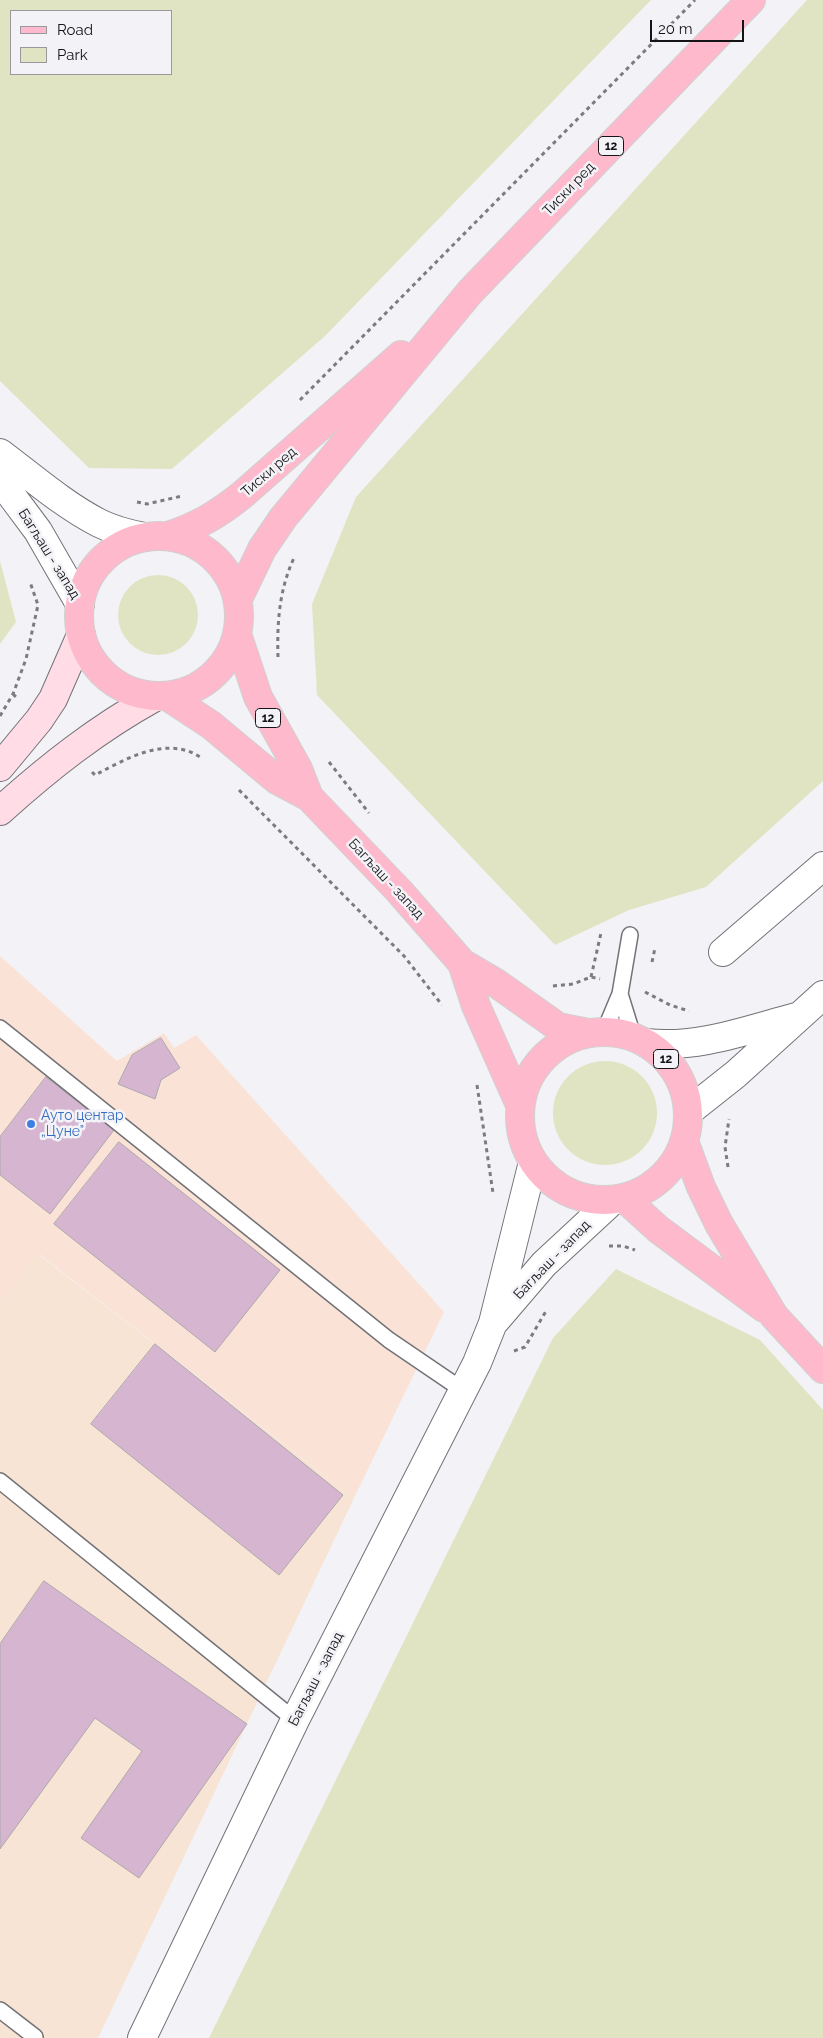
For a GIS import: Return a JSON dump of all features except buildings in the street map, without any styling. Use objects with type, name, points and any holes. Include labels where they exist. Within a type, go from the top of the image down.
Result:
[{"type":"main road","name":"Тиски ред","points":[[156,536],[195,527],[222,511],[248,491],[470,292],[751,0]]},
{"type":"main road","name":"Тиски ред","points":[[238,599],[262,549],[284,518],[470,292]]},
{"type":"main road","name":"12","points":[[156,536],[192,542],[213,556],[229,575],[238,599],[240,623],[230,653],[219,670],[204,683],[187,692],[161,696],[130,691],[108,678],[91,659],[81,635],[80,604],[85,585],[95,568],[109,554],[126,543],[156,536]]},
{"type":"main road","name":"Багљаш - запад","points":[[237,634],[258,697],[298,769],[309,796]]},
{"type":"main road","points":[[0,768],[39,720],[53,699],[81,635]]},
{"type":"main road","name":"Багљаш - запад","points":[[161,696],[211,725],[278,780],[309,796],[399,891],[462,963],[496,982],[558,1027],[596,1032]]},
{"type":"main road","points":[[0,812],[44,773],[92,736],[119,717],[161,696]]},
{"type":"main road","name":"Багљаш - запад","points":[[462,963],[476,1006],[520,1105]]},
{"type":"main road","name":"12","points":[[596,1032],[640,1040],[660,1053],[680,1079],[688,1112],[684,1141],[677,1157],[661,1177],[640,1192],[618,1199],[587,1198],[562,1189],[541,1173],[533,1162],[523,1141],[519,1117],[520,1105],[529,1076],[548,1053],[573,1037],[596,1032]]},
{"type":"main road","name":"12","points":[[684,1141],[701,1188],[719,1224],[774,1316]]},
{"type":"main road","name":"12","points":[[618,1199],[774,1316],[823,1369]]},
{"type":"street","points":[[0,453],[64,501],[99,523],[121,532],[156,536]]},
{"type":"street","name":"Багљаш - запад","points":[[0,480],[38,531],[80,604]]},
{"type":"street","points":[[723,952],[823,866]]},
{"type":"street","points":[[688,1112],[736,1074],[823,995]]},
{"type":"street","points":[[640,1040],[667,1046],[719,1038],[802,1015]]},
{"type":"street","name":"Багљаш - запад","points":[[142,2038],[295,1720],[464,1392],[477,1363],[494,1323],[533,1162]]},
{"type":"street","name":"Багљаш - запад","points":[[494,1323],[544,1264],[618,1199]]},
{"type":"lane","points":[[596,1032],[620,994],[630,935]]},
{"type":"lane","points":[[620,994],[640,1040]]},
{"type":"lane","points":[[0,1028],[389,1340],[464,1392]]},
{"type":"lane","points":[[0,1481],[295,1720]]},
{"type":"lane","points":[[0,2010],[35,2037]]},
{"type":"path","points":[[299,402],[694,0]]},
{"type":"path","points":[[128,500],[147,504],[185,495]]},
{"type":"path","points":[[278,661],[279,609],[286,576],[298,550]]},
{"type":"path","points":[[0,716],[13,694],[26,659],[38,605],[29,578]]},
{"type":"path","points":[[95,775],[129,757],[167,747],[195,754],[202,759]]},
{"type":"path","points":[[324,756],[375,820]]},
{"type":"path","points":[[238,790],[404,956],[443,1006]]},
{"type":"path","points":[[545,985],[573,984],[592,977],[601,933]]},
{"type":"path","points":[[645,992],[670,1005],[689,1011]]},
{"type":"path","points":[[477,1084],[494,1198]]},
{"type":"path","points":[[728,1170],[725,1147],[731,1113]]},
{"type":"path","points":[[605,1246],[623,1246],[640,1253]]},
{"type":"path","points":[[477,1363],[525,1347],[548,1306]]},
{"type":"shaded area","points":[[0,956],[117,1061],[164,1033],[174,1048],[196,1035],[444,1312],[354,1498],[39,1254],[0,1302]]},
{"type":"shaded area","points":[[38,1254],[354,1498],[98,2038],[0,2038],[0,1302]]},
{"type":"green space","points":[[0,0],[651,0],[325,336],[172,469],[89,468],[0,381]]},
{"type":"green space","points":[[807,0],[823,0],[823,781],[706,887],[629,910],[555,945],[317,695],[312,604],[356,497]]},
{"type":"green space","points":[[0,561],[16,622],[0,644]]},
{"type":"green space","points":[[158,575],[173,578],[186,587],[195,600],[198,615],[195,630],[186,643],[173,652],[158,655],[143,652],[130,643],[121,630],[118,615],[121,600],[130,587],[143,578]]},
{"type":"green space","points":[[605,1061],[625,1065],[634,1069],[642,1076],[649,1084],[653,1093],[657,1113],[653,1133],[649,1142],[642,1150],[634,1157],[625,1161],[605,1165],[585,1161],[576,1157],[568,1150],[561,1142],[557,1133],[553,1113],[557,1093],[561,1084],[568,1076],[576,1069],[585,1065]]},
{"type":"green space","points":[[616,1269],[760,1340],[823,1410],[823,2038],[209,2038],[553,1338]]},
{"type":"place","name":"Ауто центар „Цуне”","points":[[31,1124]]}]
